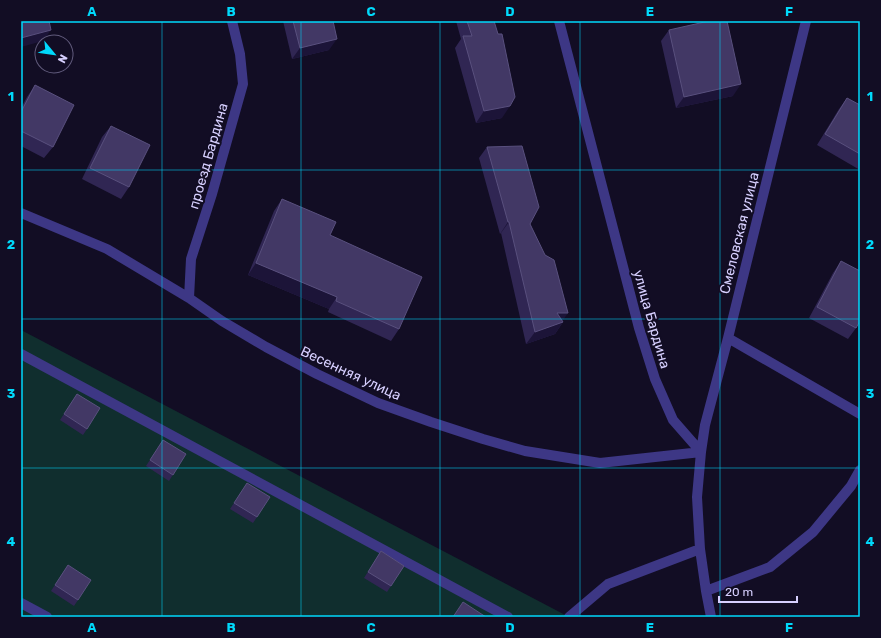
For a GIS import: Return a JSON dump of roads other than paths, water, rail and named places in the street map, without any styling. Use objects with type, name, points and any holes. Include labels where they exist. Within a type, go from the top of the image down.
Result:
[{"type":"street","name":"проезд Бардина","points":[[189,298],[191,259],[212,194],[243,84],[240,54],[232,21]]},
{"type":"street","name":"улица Бардина","points":[[559,21],[639,328],[655,379],[673,420],[701,452]]},
{"type":"street","name":"Смеловская улица","points":[[701,452],[705,425],[728,338],[806,21]]},
{"type":"street","name":"Весенняя улица","points":[[21,212],[107,249],[189,298],[222,321],[266,347],[317,374],[378,403],[431,422],[525,451],[600,462],[701,452]]},
{"type":"street","points":[[728,338],[860,414]]},
{"type":"street","points":[[21,354],[508,617]]},
{"type":"street","points":[[701,452],[697,497],[700,549],[711,617]]},
{"type":"street","points":[[706,590],[770,567],[813,532],[850,486],[860,470]]},
{"type":"street","points":[[569,617],[608,584],[700,549]]},
{"type":"street","points":[[21,603],[47,617]]}]
